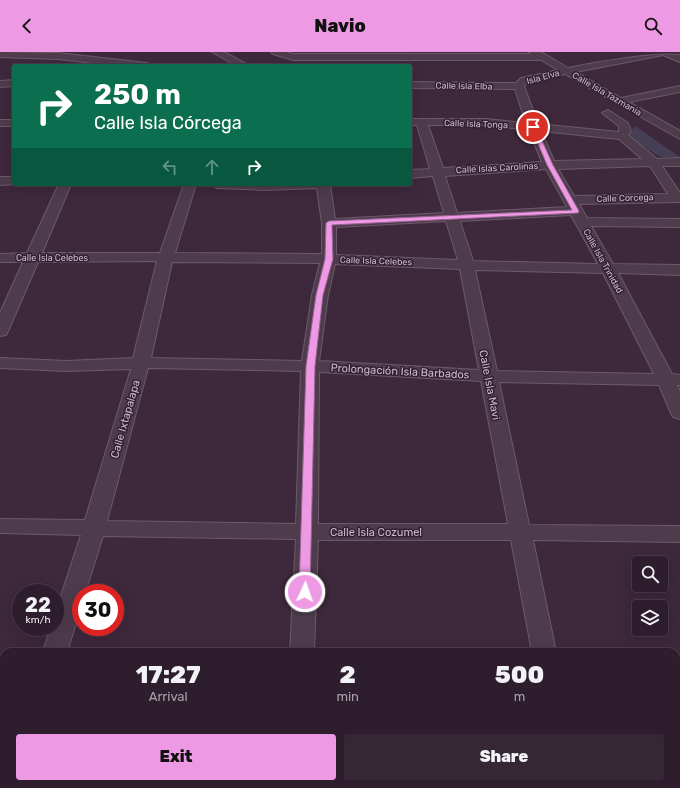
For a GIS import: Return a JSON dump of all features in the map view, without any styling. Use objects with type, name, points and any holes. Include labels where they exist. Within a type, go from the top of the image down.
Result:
[{"type":"street","points":[[217,52],[241,64]]},
{"type":"street","points":[[276,52],[293,57],[399,64]]},
{"type":"street","points":[[664,52],[680,59]]},
{"type":"street","name":"Isla Elva","points":[[521,72],[568,71],[664,52]]},
{"type":"street","points":[[0,54],[73,57],[131,64]]},
{"type":"street","points":[[412,65],[521,72],[538,54]]},
{"type":"street","name":"Calle Isla Tazmania","points":[[538,54],[680,136]]},
{"type":"street","points":[[63,64],[73,57]]},
{"type":"street","name":"Calle Isla Elba","points":[[412,85],[521,72]]},
{"type":"street","name":"Calle Isla Trinidad","points":[[521,72],[533,127],[550,165],[673,380],[680,413]]},
{"type":"street","points":[[0,77],[12,78]]},
{"type":"street","points":[[0,84],[12,83]]},
{"type":"street","points":[[620,101],[680,89]]},
{"type":"street","points":[[608,113],[624,125],[625,131],[622,136],[653,162],[678,197]]},
{"type":"street","name":"Calle Isla Tonga","points":[[416,122],[486,122],[622,136]]},
{"type":"street","name":"Calle Isla Mavi","points":[[416,122],[437,172],[467,265],[543,648]]},
{"type":"street","points":[[0,123],[12,123]]},
{"type":"street","name":"Calle Islas Carolinas","points":[[412,174],[550,165],[680,162]]},
{"type":"street","points":[[0,181],[12,181]]},
{"type":"street","points":[[0,330],[64,186]]},
{"type":"street","name":"Calle Ixtapalapa","points":[[56,648],[94,528],[140,363],[166,257],[189,186]]},
{"type":"street","points":[[302,648],[307,532],[310,366],[320,295],[329,259],[329,223],[323,186]]},
{"type":"street","name":"Calle Corcega","points":[[576,211],[678,197]]},
{"type":"street","points":[[329,223],[576,211],[680,222]]},
{"type":"street","name":"Calle Isla Celebes","points":[[0,258],[166,257],[329,259],[467,265],[680,270]]},
{"type":"street","name":"Prolongación Isla Barbados","points":[[0,363],[66,366],[140,363],[310,366],[488,376],[673,380]]},
{"type":"street","name":"Calle Isla Cozumel","points":[[0,526],[307,532],[680,534]]},
{"type":"shaded area","points":[[635,126],[680,158],[660,157],[626,135]]},
{"type":"route","points":[[305,592],[310,366],[315,322],[324,275],[329,259],[329,223],[576,211],[550,165],[533,127]]}]
